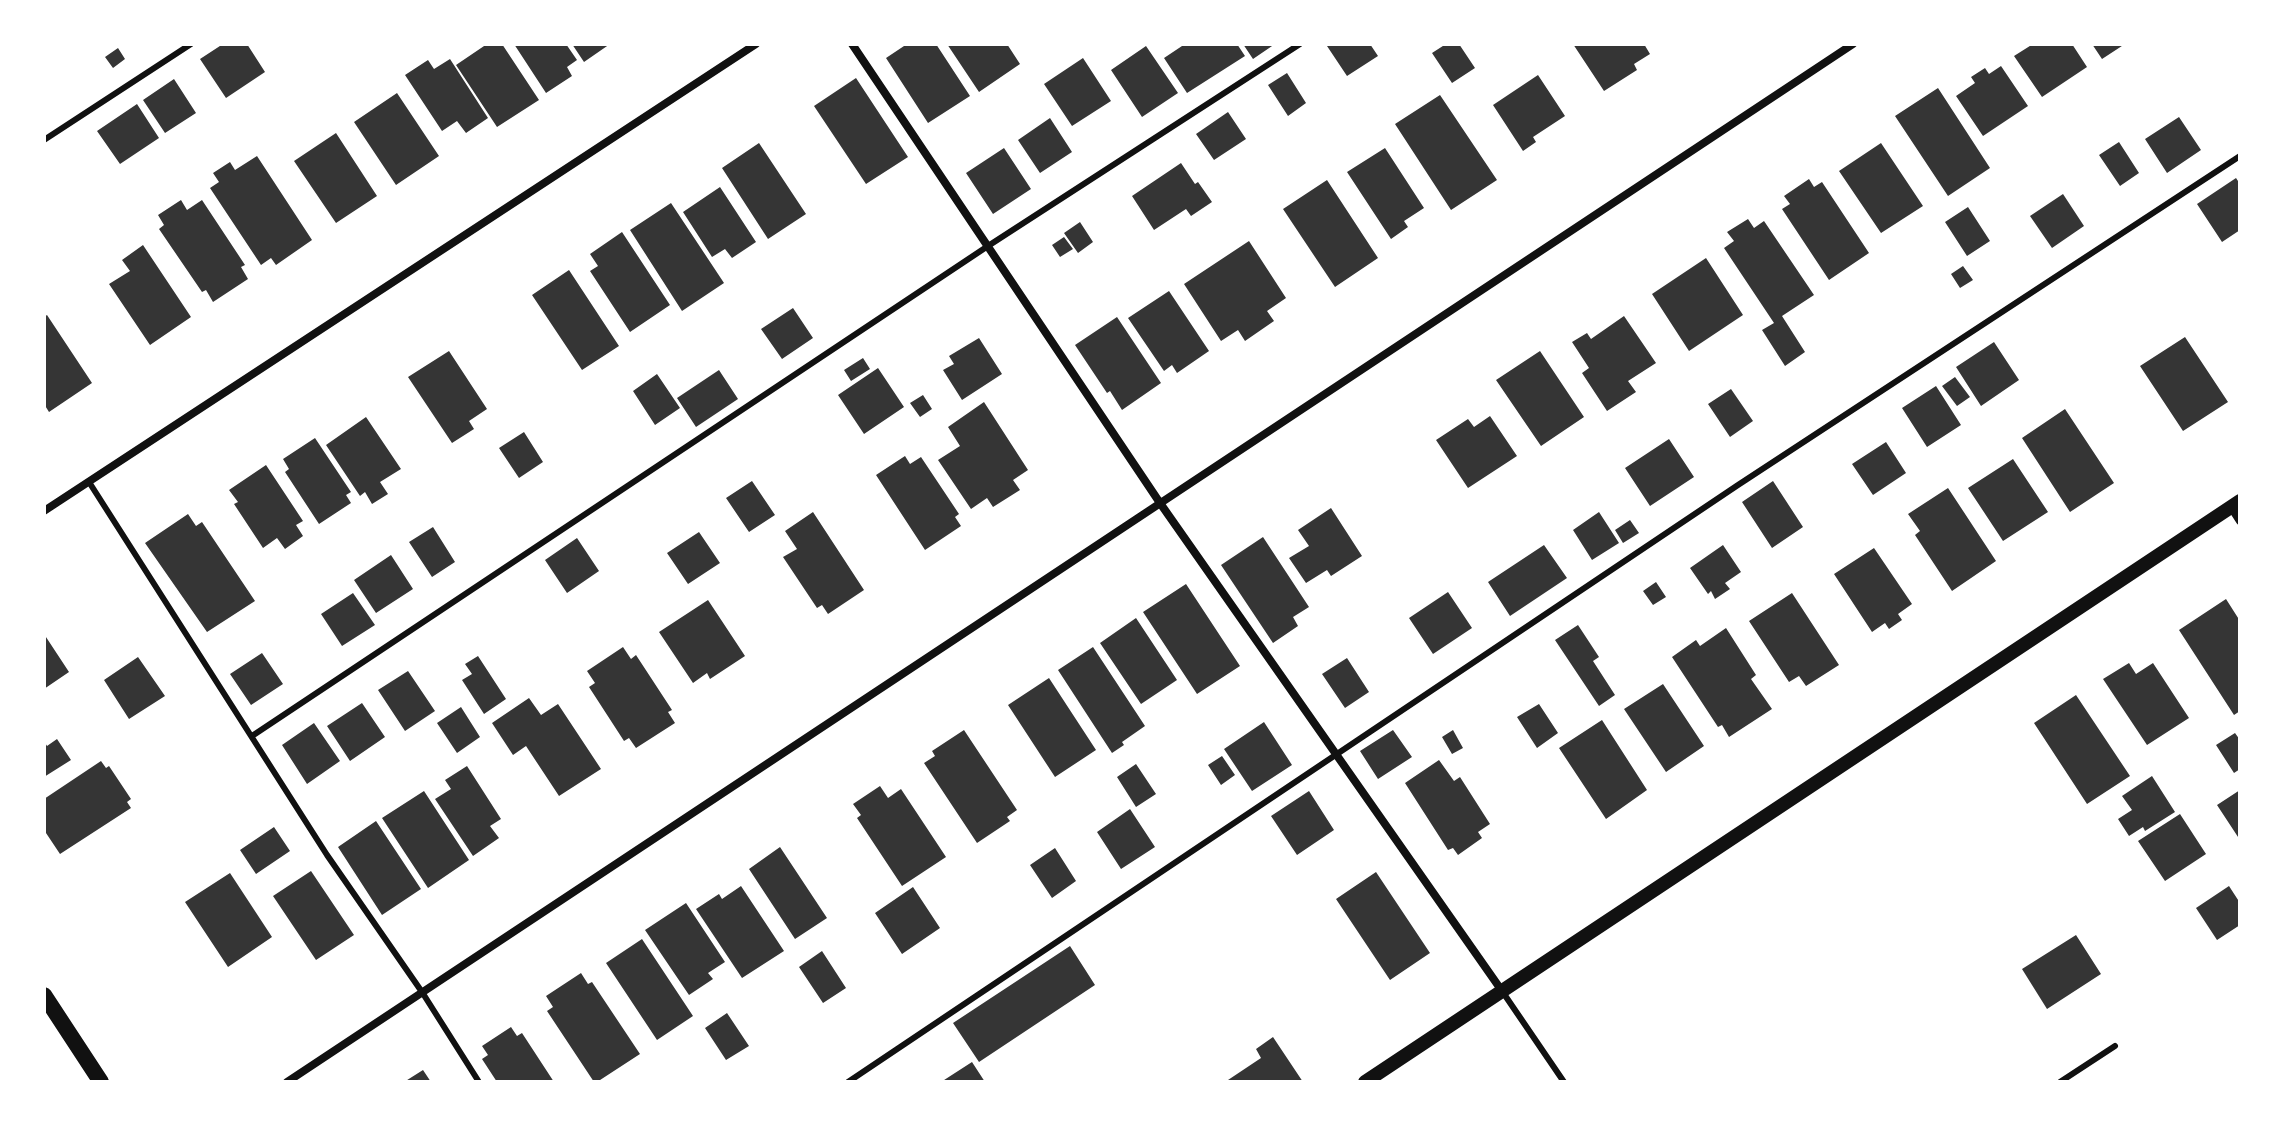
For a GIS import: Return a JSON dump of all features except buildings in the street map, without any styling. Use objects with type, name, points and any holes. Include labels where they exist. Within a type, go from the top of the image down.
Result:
[{"type":"main road","points":[[44,995],[101,1082]]},
{"type":"street","points":[[44,511],[756,44]]},
{"type":"street","points":[[852,44],[1160,503],[1502,991]]},
{"type":"street","points":[[287,1082],[1853,44]]},
{"type":"street","points":[[1365,1082],[2235,504],[2240,521]]},
{"type":"lane","points":[[44,140],[191,44]]},
{"type":"lane","points":[[252,736],[988,246],[1300,44]]},
{"type":"lane","points":[[848,1082],[1738,485],[2240,156]]},
{"type":"lane","points":[[89,482],[327,855],[422,992],[479,1082]]},
{"type":"lane","points":[[1502,991],[1564,1082]]},
{"type":"lane","points":[[2060,1082],[2115,1046]]}]
